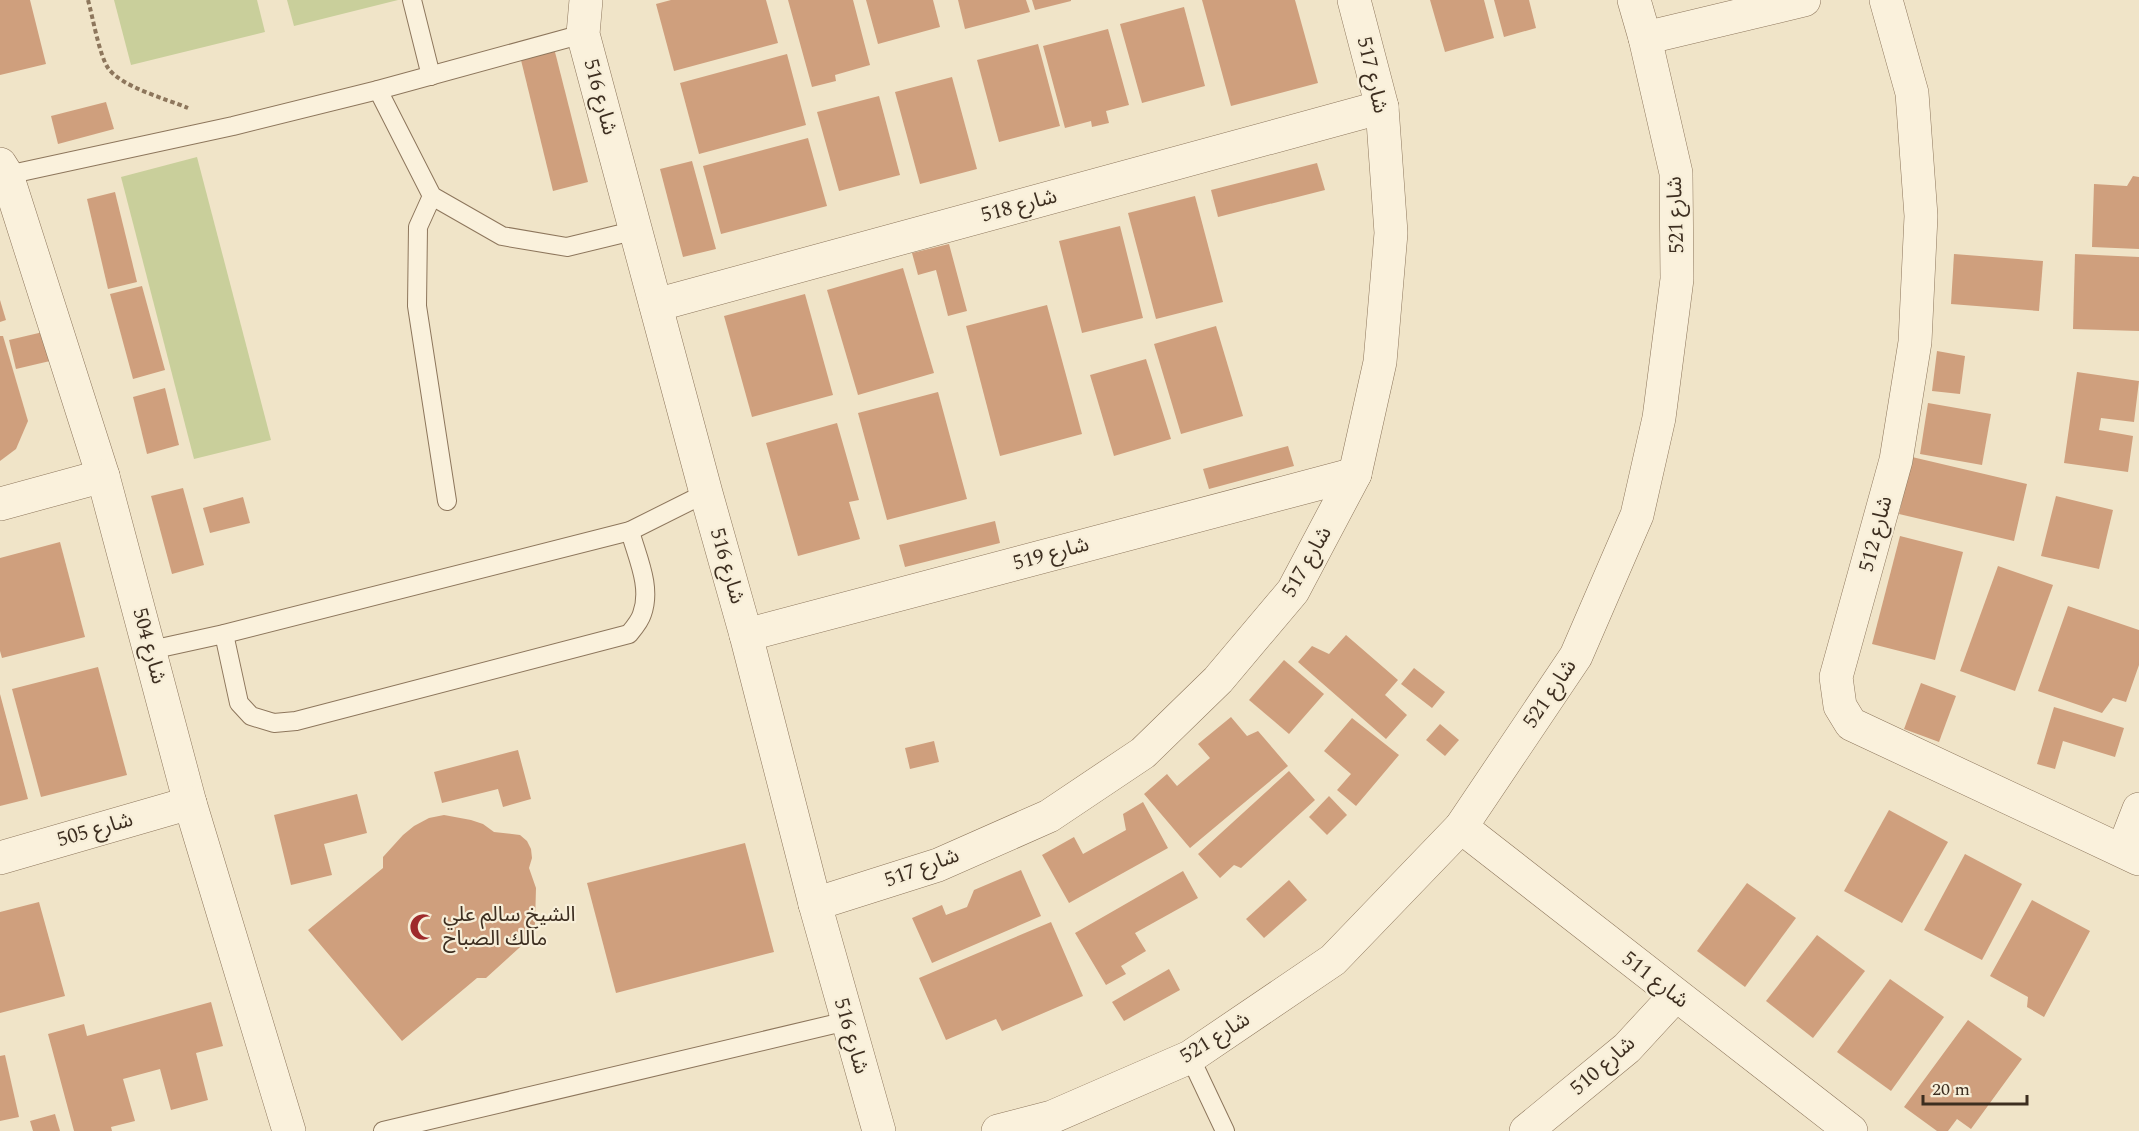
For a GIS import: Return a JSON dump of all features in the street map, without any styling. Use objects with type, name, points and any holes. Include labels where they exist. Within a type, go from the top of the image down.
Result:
[{"type":"street","name":"شارع 516","points":[[586,0],[583,34],[746,635],[815,904],[879,1131]]},
{"type":"street","name":"شارع 517","points":[[815,904],[938,865],[1049,816],[1143,753],[1218,680],[1293,591],[1355,474],[1380,362],[1391,233],[1382,107],[1354,0]]},
{"type":"street","name":"شارع 521","points":[[998,1131],[1052,1117],[1191,1057],[1333,960],[1461,827],[1576,656],[1637,515],[1659,418],[1677,279],[1676,173],[1634,0]]},
{"type":"street","points":[[1645,38],[1804,0]]},
{"type":"street","name":"شارع 512","points":[[1886,0],[1912,93],[1921,216],[1915,342],[1896,460],[1836,677],[1840,706],[1851,724],[2131,855],[2139,809]]},
{"type":"street","name":"شارع 518","points":[[656,305],[1382,107]]},
{"type":"street","name":"شارع 504","points":[[4,169],[103,476],[190,803],[289,1131]]},
{"type":"street","name":"شارع 519","points":[[746,635],[1355,474]]},
{"type":"street","points":[[0,504],[103,476]]},
{"type":"street","name":"شارع 505","points":[[0,858],[190,803]]},
{"type":"street","name":"شارع 511","points":[[1461,827],[1851,1131]]},
{"type":"street","name":"شارع 510","points":[[1526,1131],[1627,1048],[1675,996]]},
{"type":"lane","points":[[412,0],[431,76]]},
{"type":"lane","points":[[4,169],[233,126],[378,90],[583,34]]},
{"type":"lane","points":[[378,90],[432,196],[502,236],[567,247],[637,230]]},
{"type":"lane","points":[[432,196],[418,227],[417,306],[447,501]]},
{"type":"lane","points":[[151,650],[630,531],[706,493]]},
{"type":"lane","points":[[224,633],[239,703],[251,716],[274,723],[296,721],[629,634],[641,617],[646,600],[646,586],[630,531]]},
{"type":"lane","points":[[383,1131],[847,1021]]},
{"type":"lane","points":[[1191,1057],[1226,1131]]},
{"type":"path","points":[[88,0],[108,67],[116,76],[141,89],[233,126]]},
{"type":"green space","points":[[114,0],[257,0],[265,32],[131,65]]},
{"type":"green space","points":[[287,0],[398,0],[294,26]]},
{"type":"green space","points":[[197,157],[271,440],[194,459],[121,177]]},
{"type":"building","points":[[0,0],[30,0],[46,64],[0,75]]},
{"type":"building","points":[[671,0],[766,0],[778,43],[674,71],[656,4]]},
{"type":"building","points":[[788,0],[853,0],[870,65],[835,75],[836,81],[812,87]]},
{"type":"building","points":[[866,0],[933,0],[940,27],[878,44]]},
{"type":"building","points":[[958,0],[1026,0],[1030,12],[965,29]]},
{"type":"building","points":[[1032,0],[1071,0],[1071,1],[1035,10]]},
{"type":"building","points":[[1202,0],[1295,0],[1318,83],[1231,106]]},
{"type":"building","points":[[1430,0],[1484,0],[1494,38],[1445,52]]},
{"type":"building","points":[[1494,0],[1529,0],[1536,28],[1504,37]]},
{"type":"building","points":[[1184,7],[1205,86],[1142,103],[1120,24]]},
{"type":"building","points":[[1108,29],[1129,105],[1106,111],[1109,123],[1092,127],[1091,121],[1065,128],[1043,46]]},
{"type":"building","points":[[1038,44],[1060,126],[999,142],[977,60]]},
{"type":"building","points":[[554,48],[588,182],[553,191],[520,56]]},
{"type":"building","points":[[787,54],[806,125],[699,154],[680,83]]},
{"type":"building","points":[[952,77],[977,169],[920,184],[895,92]]},
{"type":"building","points":[[879,96],[900,175],[839,191],[817,112]]},
{"type":"building","points":[[106,102],[114,129],[58,144],[51,116]]},
{"type":"building","points":[[808,138],[827,206],[721,234],[703,166]]},
{"type":"building","points":[[692,161],[716,249],[683,257],[660,169]]},
{"type":"building","points":[[1317,163],[1325,190],[1218,217],[1211,190]]},
{"type":"building","points":[[2133,176],[2139,177],[2139,249],[2092,247],[2094,184],[2127,186]]},
{"type":"building","points":[[115,192],[137,282],[108,289],[87,199]]},
{"type":"building","points":[[1195,196],[1223,302],[1156,319],[1128,213]]},
{"type":"building","points":[[1120,226],[1143,318],[1082,333],[1059,241]]},
{"type":"building","points":[[949,244],[967,311],[948,316],[936,270],[918,275],[912,253]]},
{"type":"building","points":[[1954,254],[2043,261],[2039,311],[1951,304]]},
{"type":"building","points":[[2075,254],[2139,257],[2139,331],[2073,329]]},
{"type":"building","points":[[903,268],[934,373],[858,395],[827,290]]},
{"type":"building","points":[[142,286],[165,370],[133,379],[110,294]]},
{"type":"building","points":[[805,294],[833,395],[752,417],[724,316]]},
{"type":"building","points":[[0,300],[6,320],[0,322]]},
{"type":"building","points":[[1047,305],[1082,434],[1000,456],[966,326]]},
{"type":"building","points":[[1216,326],[1243,416],[1181,434],[1154,344]]},
{"type":"building","points":[[43,332],[50,361],[16,369],[9,340]]},
{"type":"building","points":[[0,336],[3,336],[28,421],[16,449],[0,461]]},
{"type":"building","points":[[1937,351],[1965,356],[1960,394],[1932,391]]},
{"type":"building","points":[[1146,359],[1171,439],[1114,456],[1090,375]]},
{"type":"building","points":[[2077,372],[2139,381],[2134,422],[2101,418],[2099,430],[2133,436],[2128,472],[2064,463]]},
{"type":"building","points":[[165,388],[179,445],[147,454],[133,397]]},
{"type":"building","points":[[938,392],[967,499],[887,520],[858,413]]},
{"type":"building","points":[[1928,403],[1991,414],[1982,465],[1920,454]]},
{"type":"building","points":[[837,423],[859,500],[849,502],[860,539],[798,556],[766,443]]},
{"type":"building","points":[[1288,446],[1294,466],[1209,489],[1203,469]]},
{"type":"building","points":[[1912,457],[2027,484],[2014,541],[1899,514]]},
{"type":"building","points":[[183,488],[204,565],[172,574],[151,496]]},
{"type":"building","points":[[2056,496],[2113,510],[2099,569],[2041,556]]},
{"type":"building","points":[[243,497],[250,523],[210,533],[203,508]]},
{"type":"building","points":[[995,521],[1000,543],[905,567],[899,545]]},
{"type":"building","points":[[1900,536],[1963,552],[1935,660],[1872,644]]},
{"type":"building","points":[[60,542],[85,637],[2,658],[0,651],[0,558]]},
{"type":"building","points":[[1998,566],[2053,585],[2015,691],[1960,671]]},
{"type":"building","points":[[2068,606],[2139,630],[2139,665],[2126,702],[2113,698],[2102,713],[2038,691]]},
{"type":"building","points":[[1346,635],[1398,680],[1385,695],[1407,715],[1386,739],[1298,662],[1312,646],[1329,654]]},
{"type":"building","points":[[1284,660],[1324,694],[1289,734],[1249,700]]},
{"type":"building","points":[[98,667],[127,775],[41,797],[12,689]]},
{"type":"building","points":[[1414,668],[1445,692],[1432,708],[1401,684]]},
{"type":"building","points":[[1921,683],[1956,696],[1939,742],[1904,729]]},
{"type":"building","points":[[0,694],[28,799],[0,806]]},
{"type":"building","points":[[2054,707],[2124,728],[2115,757],[2063,741],[2055,769],[2037,764]]},
{"type":"building","points":[[1231,717],[1247,736],[1258,731],[1288,766],[1190,848],[1144,794],[1167,774],[1177,786],[1210,758],[1198,744]]},
{"type":"building","points":[[1352,718],[1399,755],[1356,806],[1337,790],[1351,774],[1324,751]]},
{"type":"building","points":[[1440,724],[1459,740],[1445,756],[1426,740]]},
{"type":"building","points":[[934,741],[939,762],[910,769],[905,748]]},
{"type":"building","points":[[518,750],[531,799],[503,807],[498,789],[442,803],[434,772]]},
{"type":"building","points":[[1289,771],[1315,800],[1241,868],[1234,865],[1220,878],[1198,854]]},
{"type":"building","points":[[357,794],[367,833],[324,844],[332,875],[291,885],[274,815]]},
{"type":"building","points":[[1329,796],[1347,815],[1327,835],[1309,817]]},
{"type":"building","points":[[1143,802],[1168,848],[1069,903],[1042,855],[1074,837],[1083,854],[1126,830],[1123,814]]},
{"type":"building","points":[[1889,810],[1948,842],[1902,923],[1844,891]]},
{"type":"building","name":"الشيخ سالم علي مالك الصباح","points":[[444,815],[483,824],[494,832],[520,835],[527,841],[532,858],[529,868],[536,888],[535,924],[529,939],[486,978],[477,978],[402,1041],[308,930],[383,868],[383,857],[403,835],[429,818]]},
{"type":"building","points":[[745,843],[774,952],[616,993],[587,883]]},
{"type":"building","points":[[1965,854],[2022,884],[1982,960],[1924,930]]},
{"type":"building","points":[[1021,870],[1041,916],[932,963],[912,918],[942,905],[946,915],[967,907],[974,890]]},
{"type":"building","points":[[1183,871],[1198,898],[1135,933],[1146,951],[1121,966],[1126,974],[1106,985],[1075,933]]},
{"type":"building","points":[[1289,880],[1307,900],[1264,938],[1246,919]]},
{"type":"building","points":[[1747,883],[1796,918],[1745,987],[1697,951]]},
{"type":"building","points":[[2032,900],[2090,931],[2044,1017],[2027,1007],[2028,997],[1990,976]]},
{"type":"building","points":[[39,902],[65,996],[0,1013],[0,912]]},
{"type":"building","points":[[1051,922],[1083,996],[1002,1031],[996,1019],[946,1040],[919,978]]},
{"type":"building","points":[[1817,935],[1865,971],[1813,1038],[1766,1001]]},
{"type":"building","points":[[1169,969],[1180,990],[1124,1021],[1112,1002]]},
{"type":"building","points":[[1890,979],[1944,1017],[1891,1091],[1837,1052]]},
{"type":"building","points":[[211,1002],[223,1046],[196,1053],[208,1100],[171,1110],[160,1069],[123,1079],[135,1121],[111,1127],[112,1131],[74,1131],[48,1034],[84,1024],[87,1036]]},
{"type":"building","points":[[1968,1020],[2022,1059],[1971,1129],[1957,1119],[1948,1131],[1937,1131],[1904,1107]]},
{"type":"building","points":[[5,1055],[19,1117],[0,1121],[0,1056]]},
{"type":"building","points":[[55,1114],[60,1131],[33,1131],[30,1121]]},
{"type":"place","name":"الشيخ سالم علي مالك الصباح","points":[[423,927]]}]
